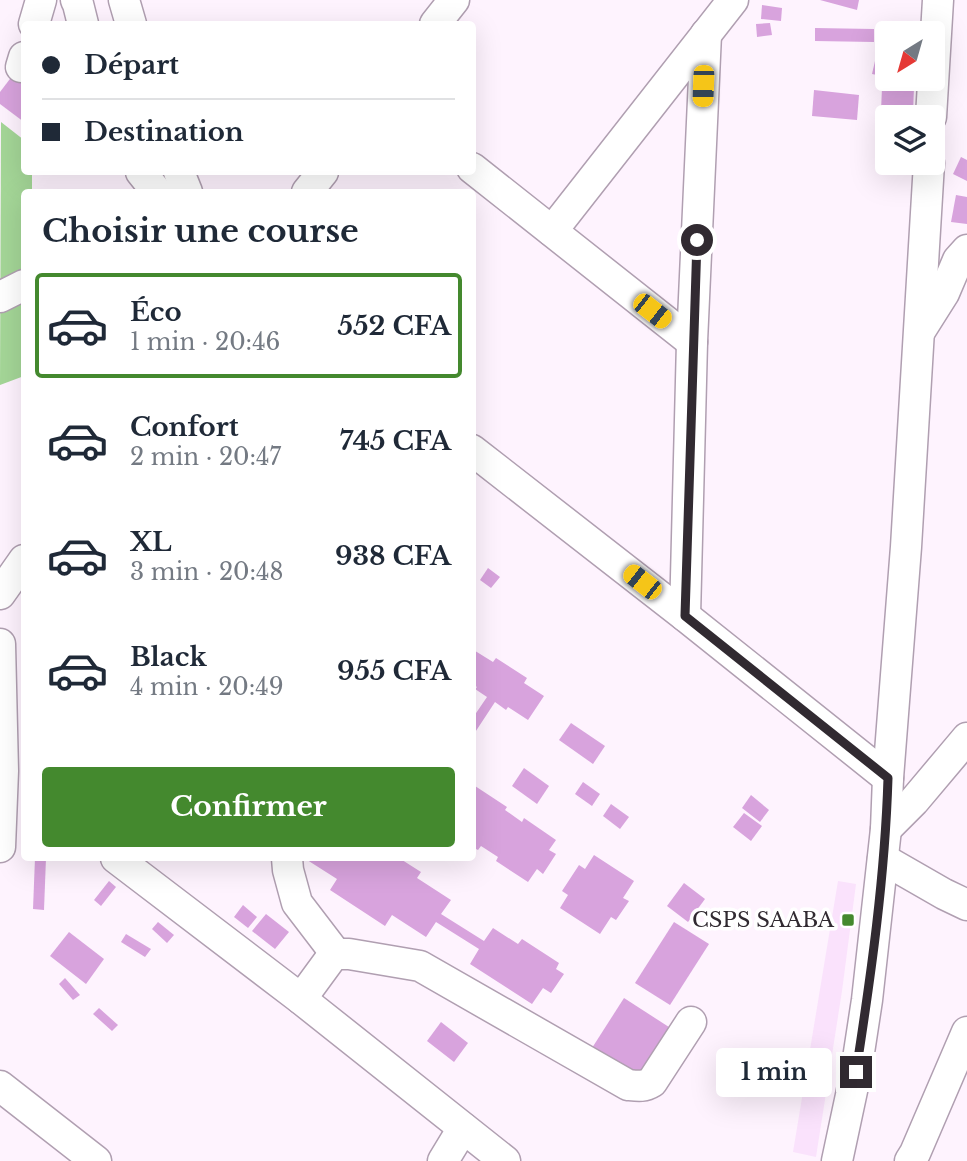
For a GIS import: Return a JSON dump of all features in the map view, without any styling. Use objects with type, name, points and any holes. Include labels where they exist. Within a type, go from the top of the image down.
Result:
[{"type":"street","points":[[35,21],[41,0]]},
{"type":"street","points":[[76,0],[82,21]]},
{"type":"street","points":[[124,0],[130,21]]},
{"type":"street","points":[[437,21],[454,0]]},
{"type":"street","points":[[552,231],[733,0]]},
{"type":"street","points":[[932,105],[938,0]]},
{"type":"street","points":[[685,616],[692,342],[706,34]]},
{"type":"street","points":[[476,171],[692,342]]},
{"type":"street","points":[[143,175],[155,189]]},
{"type":"street","points":[[309,189],[321,175]]},
{"type":"street","points":[[837,1161],[856,1072],[867,1000],[886,828],[928,175]]},
{"type":"street","points":[[918,334],[944,293],[958,260],[967,250]]},
{"type":"street","points":[[0,297],[21,286]]},
{"type":"street","points":[[476,453],[888,778]]},
{"type":"street","points":[[0,644],[14,779],[0,847]]},
{"type":"street","points":[[886,828],[914,802],[967,738]]},
{"type":"street","points":[[883,859],[967,905]]},
{"type":"street","points":[[120,861],[301,999],[505,1161]]},
{"type":"street","points":[[287,861],[297,903],[336,954],[419,966],[628,1085],[646,1086],[652,1082],[691,1022]]},
{"type":"street","points":[[301,999],[336,954]]},
{"type":"street","points":[[910,1161],[967,1032]]},
{"type":"street","points":[[0,1086],[96,1161]]},
{"type":"street","points":[[937,1103],[967,1089]]},
{"type":"street","points":[[443,1161],[463,1128]]},
{"type":"shaded area","points":[[838,881],[856,884],[816,1157],[793,1152]]},
{"type":"green space","points":[[1,122],[21,138],[21,175],[32,175],[32,189],[21,189],[21,377],[0,385]]},
{"type":"building","points":[[820,0],[859,0],[857,10]]},
{"type":"building","points":[[762,5],[782,8],[781,21],[761,19]]},
{"type":"building","points":[[770,23],[772,35],[757,37],[756,24]]},
{"type":"building","points":[[815,28],[874,29],[874,42],[815,41]]},
{"type":"building","points":[[16,71],[21,75],[21,120],[0,104],[0,92]]},
{"type":"building","points":[[814,90],[859,95],[857,120],[812,116]]},
{"type":"building","points":[[882,91],[914,91],[913,105],[881,105]]},
{"type":"building","points":[[961,157],[967,160],[967,181],[953,174]]},
{"type":"building","points":[[956,195],[967,197],[967,224],[951,222]]},
{"type":"building","points":[[488,568],[500,577],[491,588],[480,580]]},
{"type":"building","points":[[476,651],[493,662],[496,658],[527,678],[524,683],[544,696],[528,720],[495,702],[476,731],[476,713],[487,697],[476,690]]},
{"type":"building","points":[[571,723],[605,746],[593,764],[559,740]]},
{"type":"building","points":[[524,768],[549,786],[537,804],[512,786]]},
{"type":"building","points":[[583,782],[600,794],[592,806],[575,794]]},
{"type":"building","points":[[476,787],[507,807],[505,810],[522,822],[524,818],[556,840],[549,850],[556,854],[543,874],[537,869],[528,882],[496,861],[498,857],[481,846],[478,850]]},
{"type":"building","points":[[751,795],[769,810],[760,822],[742,808]]},
{"type":"building","points":[[611,804],[629,817],[620,829],[603,816]]},
{"type":"building","points":[[744,813],[762,826],[751,841],[733,827]]},
{"type":"building","points":[[594,855],[634,881],[623,898],[629,901],[616,920],[611,917],[600,934],[560,908],[568,895],[562,891],[579,865],[585,869]]},
{"type":"building","points":[[35,861],[46,861],[44,910],[33,909]]},
{"type":"building","points":[[309,861],[404,861],[421,872],[417,878],[451,900],[441,914],[484,941],[493,928],[518,944],[522,939],[559,963],[556,969],[564,974],[551,993],[543,988],[532,1004],[470,964],[479,949],[436,922],[426,937],[392,915],[385,926],[330,890],[337,879]]},
{"type":"building","points":[[109,881],[116,887],[101,906],[94,900]]},
{"type":"building","points":[[684,883],[705,899],[688,922],[667,906]]},
{"type":"building","points":[[243,905],[257,917],[248,928],[234,917]]},
{"type":"building","points":[[266,914],[289,932],[275,949],[252,931]]},
{"type":"building","points":[[158,922],[174,935],[167,943],[152,929]]},
{"type":"building","points":[[674,922],[709,944],[670,1005],[635,983]]},
{"type":"building","points":[[69,932],[104,959],[86,984],[50,956]]},
{"type":"building","points":[[126,934],[151,949],[145,957],[121,942]]},
{"type":"building","points":[[65,978],[80,995],[73,1000],[59,984]]},
{"type":"building","points":[[624,998],[672,1029],[640,1079],[592,1048]]},
{"type":"building","points":[[99,1008],[118,1025],[112,1031],[93,1014]]},
{"type":"building","points":[[441,1022],[468,1043],[454,1062],[427,1041]]},
{"type":"place","name":"CSPS SAABA","points":[[848,920]]},
{"type":"route","points":[[697,240],[685,616],[888,778],[880,894],[856,1072]]}]
